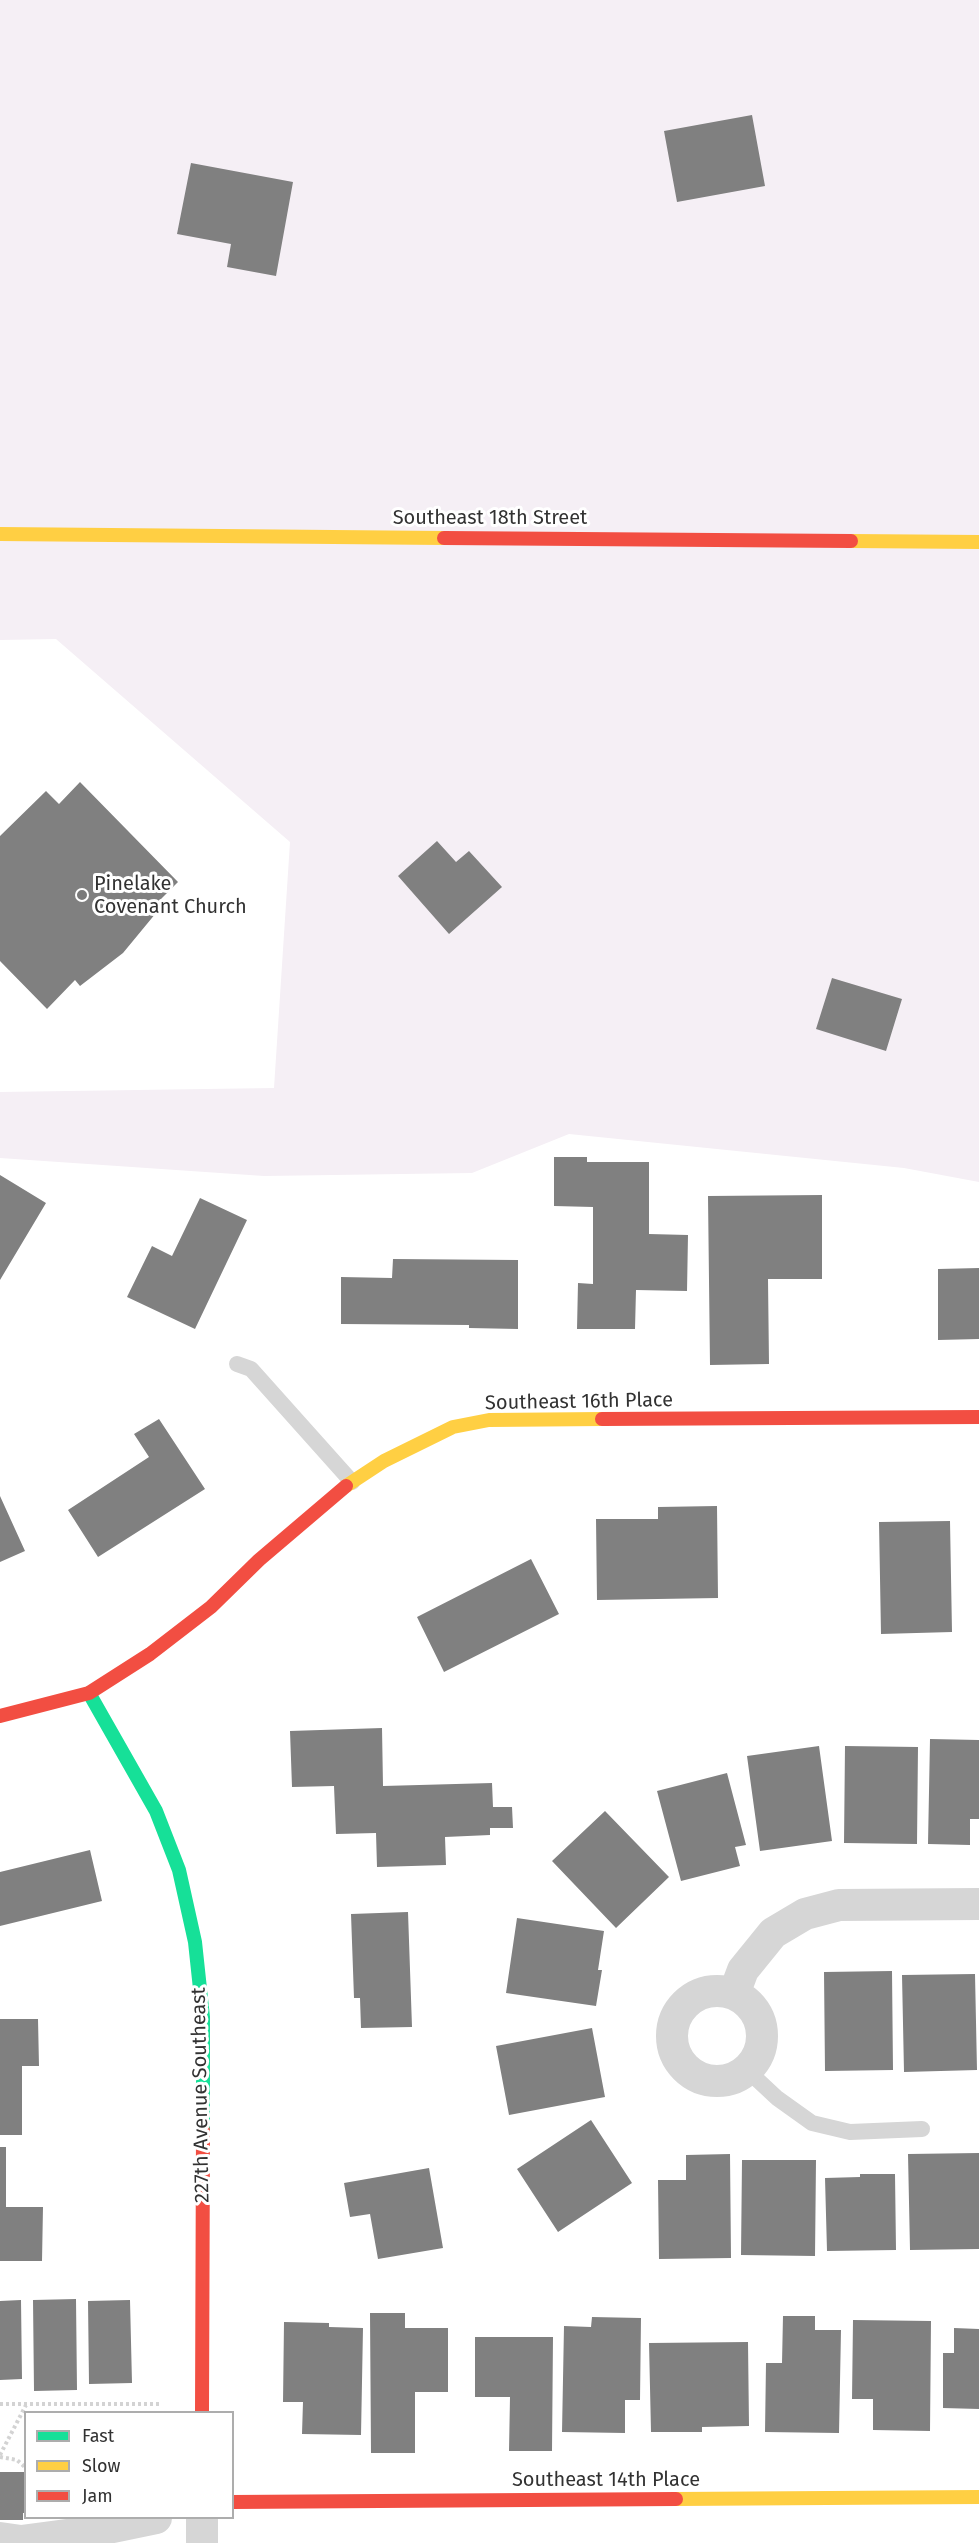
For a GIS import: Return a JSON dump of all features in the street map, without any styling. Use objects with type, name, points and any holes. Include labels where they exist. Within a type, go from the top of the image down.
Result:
[{"type":"street","name":"Southeast 18th Street","points":[[0,534],[979,542]]},
{"type":"street","name":"Southeast 16th Place","points":[[0,1716],[89,1693],[150,1654],[211,1607],[258,1560],[336,1492],[427,1438],[453,1427],[489,1420],[979,1417]]},
{"type":"street","name":"227th Avenue Southeast","points":[[89,1693],[156,1811],[179,1870],[195,1942],[203,2017],[202,2411]]},
{"type":"street","points":[[734,1994],[743,1970],[773,1933],[805,1914],[839,1905],[979,1904]]},
{"type":"street","points":[[719,1990],[734,1994],[748,2002],[758,2015],[762,2030],[762,2046],[755,2061],[747,2070],[730,2080],[714,2082],[699,2079],[686,2070],[676,2058],[671,2042],[672,2026],[678,2012],[689,2000],[703,1993],[719,1990]]},
{"type":"street","name":"Southeast 14th Place","points":[[234,2502],[979,2497]]},
{"type":"street","points":[[0,2538],[21,2541],[89,2532],[147,2519]]},
{"type":"street","points":[[202,2519],[202,2543]]},
{"type":"lane","points":[[237,1364],[251,1370],[352,1482]]},
{"type":"lane","points":[[747,2070],[777,2098],[812,2123],[850,2132],[922,2129]]},
{"type":"path","points":[[0,2404],[161,2404]]},
{"type":"path","points":[[24,2466],[17,2460],[0,2456],[26,2405]]},
{"type":"shaded area","points":[[0,0],[979,0],[979,1182],[904,1168],[569,1134],[472,1173],[264,1176],[0,1158],[0,1092],[274,1088],[290,842],[56,639],[0,640]]},
{"type":"building","points":[[752,115],[765,186],[677,202],[664,131]]},
{"type":"building","points":[[191,163],[293,182],[276,276],[227,267],[231,244],[177,234]]},
{"type":"building","name":"Pinelake Covenant Church","points":[[80,782],[178,882],[152,908],[156,913],[123,953],[80,986],[75,980],[47,1009],[0,961],[0,836],[46,791],[59,804]]},
{"type":"building","points":[[437,841],[456,862],[469,851],[502,887],[449,934],[398,876]]},
{"type":"building","points":[[832,978],[902,999],[886,1051],[816,1029]]},
{"type":"building","points":[[554,1157],[587,1157],[587,1162],[649,1162],[649,1234],[688,1235],[687,1291],[636,1290],[635,1329],[577,1329],[578,1283],[593,1284],[593,1207],[554,1206]]},
{"type":"building","points":[[0,1175],[46,1203],[0,1280]]},
{"type":"building","points":[[822,1195],[822,1279],[768,1279],[769,1364],[710,1365],[708,1196]]},
{"type":"building","points":[[200,1198],[247,1220],[195,1329],[127,1297],[152,1246],[172,1256]]},
{"type":"building","points":[[393,1259],[518,1260],[518,1329],[469,1328],[469,1325],[341,1324],[341,1277],[392,1278]]},
{"type":"building","points":[[979,1268],[979,1339],[938,1340],[938,1269]]},
{"type":"building","points":[[159,1419],[205,1489],[98,1557],[68,1510],[149,1457],[134,1434]]},
{"type":"building","points":[[0,1496],[25,1551],[0,1562]]},
{"type":"building","points":[[717,1506],[718,1598],[597,1600],[596,1519],[658,1519],[658,1507]]},
{"type":"building","points":[[950,1521],[952,1632],[881,1634],[879,1522]]},
{"type":"building","points":[[531,1559],[559,1614],[444,1672],[417,1617]]},
{"type":"building","points":[[382,1728],[383,1786],[492,1783],[493,1807],[512,1807],[513,1828],[490,1828],[490,1835],[445,1837],[446,1865],[377,1867],[376,1833],[336,1834],[334,1786],[292,1787],[290,1731]]},
{"type":"building","points":[[930,1739],[979,1740],[979,1819],[970,1819],[970,1845],[928,1844]]},
{"type":"building","points":[[819,1746],[832,1841],[760,1851],[747,1756]]},
{"type":"building","points":[[845,1746],[918,1747],[917,1844],[844,1843]]},
{"type":"building","points":[[727,1773],[746,1845],[735,1847],[740,1866],[681,1881],[657,1791]]},
{"type":"building","points":[[605,1811],[669,1877],[616,1928],[552,1861]]},
{"type":"building","points":[[90,1850],[102,1901],[0,1926],[0,1872]]},
{"type":"building","points":[[408,1912],[412,2027],[361,2028],[360,1998],[354,1998],[351,1914]]},
{"type":"building","points":[[517,1918],[604,1931],[598,1970],[602,1970],[596,2006],[506,1993]]},
{"type":"building","points":[[892,1971],[893,2070],[825,2071],[824,1972]]},
{"type":"building","points":[[975,1974],[977,2070],[904,2072],[902,1975]]},
{"type":"building","points":[[0,2019],[38,2019],[39,2066],[22,2066],[22,2135],[0,2135]]},
{"type":"building","points":[[592,2028],[605,2097],[509,2115],[496,2046]]},
{"type":"building","points":[[591,2120],[632,2183],[558,2232],[517,2169]]},
{"type":"building","points":[[0,2147],[6,2147],[6,2207],[43,2207],[42,2261],[0,2261]]},
{"type":"building","points":[[979,2153],[979,2249],[910,2250],[908,2154]]},
{"type":"building","points":[[730,2154],[731,2258],[659,2259],[658,2180],[686,2180],[686,2155]]},
{"type":"building","points":[[742,2160],[816,2160],[815,2256],[741,2255]]},
{"type":"building","points":[[429,2168],[443,2248],[378,2259],[370,2214],[350,2217],[344,2183]]},
{"type":"building","points":[[860,2174],[895,2174],[896,2250],[827,2251],[825,2178],[860,2177]]},
{"type":"building","points":[[76,2299],[77,2390],[34,2391],[33,2300]]},
{"type":"building","points":[[21,2300],[22,2379],[0,2380],[0,2301]]},
{"type":"building","points":[[130,2300],[132,2383],[89,2384],[88,2301]]},
{"type":"building","points":[[370,2313],[405,2313],[405,2328],[448,2328],[448,2392],[415,2392],[415,2453],[371,2453]]},
{"type":"building","points":[[783,2316],[815,2316],[815,2330],[841,2330],[839,2433],[765,2432],[766,2363],[782,2363]]},
{"type":"building","points":[[592,2317],[641,2318],[640,2400],[625,2400],[625,2433],[562,2432],[564,2326],[591,2327]]},
{"type":"building","points":[[853,2320],[931,2321],[930,2431],[873,2430],[873,2399],[852,2399]]},
{"type":"building","points":[[284,2322],[329,2323],[329,2327],[363,2328],[361,2435],[302,2434],[303,2402],[283,2402]]},
{"type":"building","points":[[954,2328],[979,2329],[979,2409],[943,2408],[943,2353],[954,2353]]},
{"type":"building","points":[[475,2337],[553,2337],[552,2451],[509,2451],[510,2397],[475,2397]]},
{"type":"building","points":[[748,2342],[749,2426],[702,2427],[702,2432],[651,2432],[649,2343]]},
{"type":"building","points":[[0,2472],[24,2472],[23,2520],[0,2520]]},
{"type":"traffic: fast","points":[[89,1693],[156,1811],[179,1870],[195,1942],[203,2017],[203,2130]]},
{"type":"traffic: slow","points":[[0,534],[444,538]]},
{"type":"traffic: slow","points":[[851,541],[979,542]]},
{"type":"traffic: slow","points":[[346,1486],[384,1461],[453,1427],[489,1420],[602,1419]]},
{"type":"traffic: slow","points":[[676,2499],[979,2497]]},
{"type":"traffic: jam","points":[[444,538],[851,541]]},
{"type":"traffic: jam","points":[[602,1419],[979,1417]]},
{"type":"traffic: jam","points":[[0,1716],[89,1693],[150,1654],[211,1607],[259,1560],[346,1486]]},
{"type":"traffic: jam","points":[[202,2411],[203,2130]]},
{"type":"traffic: jam","points":[[234,2502],[676,2499]]},
{"type":"place","name":"Pinelake Covenant Church","points":[[82,895]]}]
